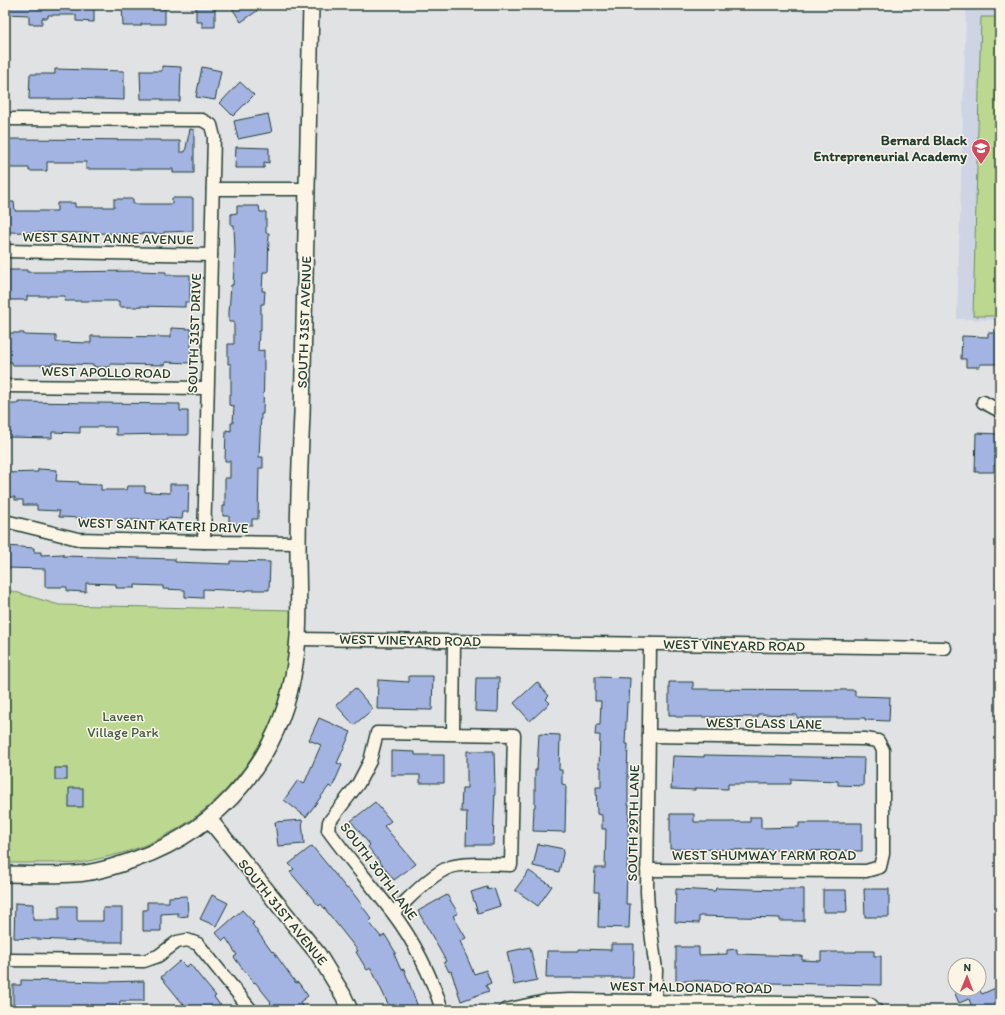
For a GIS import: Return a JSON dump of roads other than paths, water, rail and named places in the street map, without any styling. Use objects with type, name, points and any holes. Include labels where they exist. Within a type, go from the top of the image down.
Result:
[{"type":"street","name":"SOUTH 31ST AVENUE","points":[[298,639],[298,543],[311,5]]},
{"type":"street","name":"SOUTH 31ST DRIVE","points":[[5,119],[202,120],[211,125],[214,137],[204,542]]},
{"type":"street","points":[[213,189],[307,189]]},
{"type":"street","name":"WEST SAINT ANNE AVENUE","points":[[5,251],[211,255]]},
{"type":"street","name":"WEST APOLLO ROAD","points":[[5,386],[207,388]]},
{"type":"street","points":[[984,402],[1000,412]]},
{"type":"street","name":"WEST SAINT KATERI DRIVE","points":[[5,521],[78,539],[298,543]]},
{"type":"street","points":[[5,874],[74,874],[121,864],[172,844],[209,820],[233,797],[250,776],[273,738],[286,705],[295,664],[298,639]]},
{"type":"street","name":"WEST VINEYARD ROAD","points":[[298,639],[945,648]]},
{"type":"street","points":[[393,913],[437,873],[451,866],[511,865],[514,735],[453,733],[454,641]]},
{"type":"street","name":"SOUTH 29TH LANE","points":[[650,644],[647,870],[648,909],[656,970],[655,1002]]},
{"type":"street","name":"SOUTH 30TH LANE","points":[[442,1010],[418,953],[393,913],[328,830],[329,822],[358,784],[370,761],[377,733],[453,733]]},
{"type":"street","name":"WEST GLASS LANE","points":[[649,736],[865,739],[878,741],[883,750],[883,854],[880,867]]},
{"type":"street","name":"SOUTH 31ST AVENUE","points":[[209,820],[318,954],[344,995],[350,1010]]},
{"type":"street","name":"WEST SHUMWAY FARM ROAD","points":[[647,870],[866,871],[880,867]]},
{"type":"street","points":[[5,960],[144,961],[158,956],[177,942],[187,940],[198,944],[250,1010]]},
{"type":"street","name":"WEST MALDONADO ROAD","points":[[505,1010],[546,1001],[594,1005],[655,1002],[870,1004],[876,1009]]},
{"type":"place","name":"Bernard Black Entrepreneurial Academy","points":[[981,165]]},
{"type":"park label","name":"Laveen Village Park","points":[[123,724]]}]
